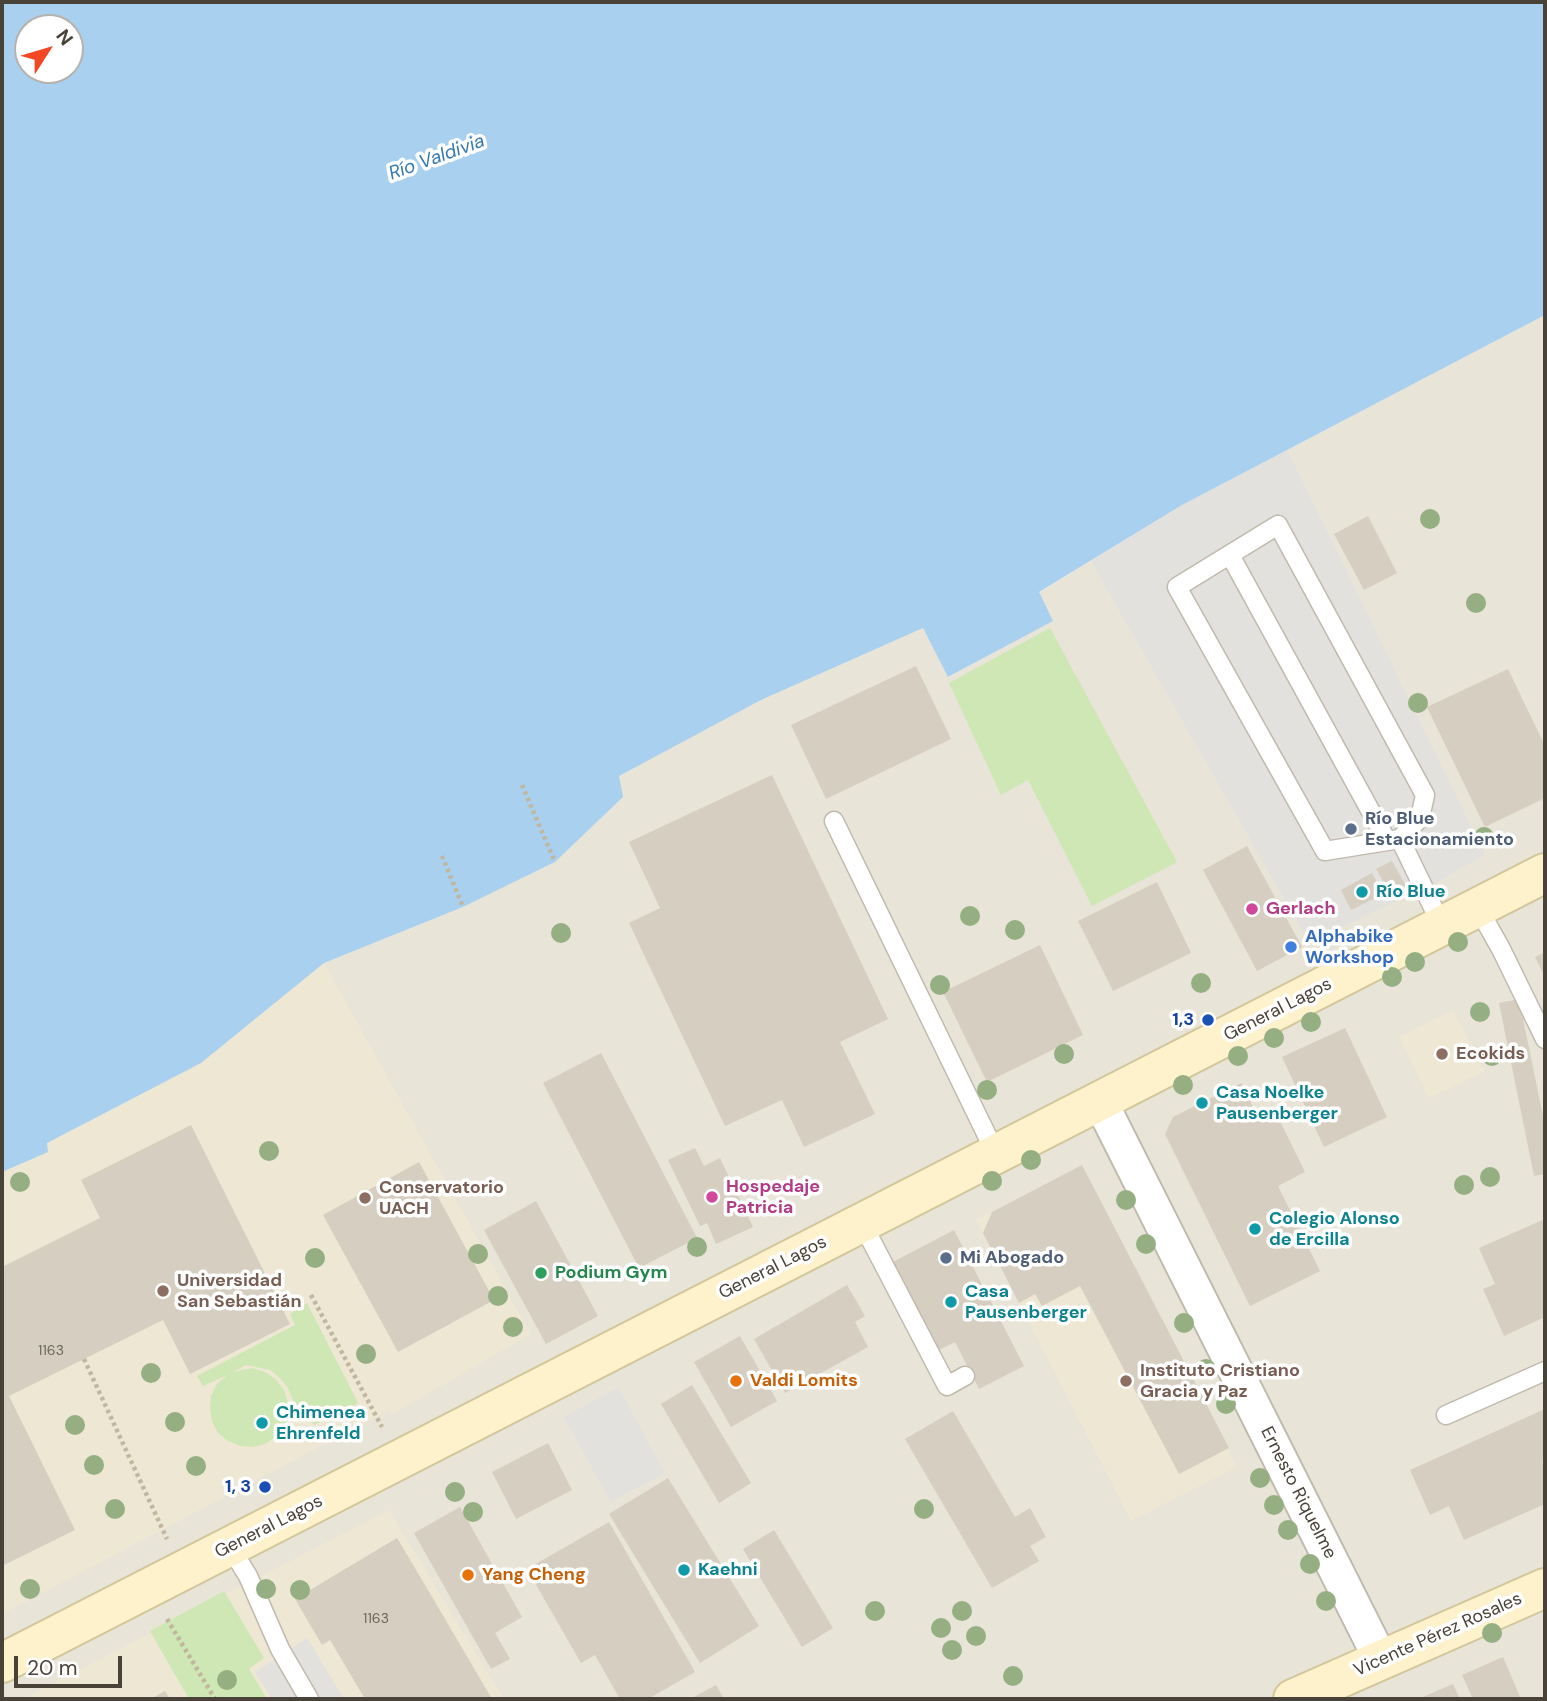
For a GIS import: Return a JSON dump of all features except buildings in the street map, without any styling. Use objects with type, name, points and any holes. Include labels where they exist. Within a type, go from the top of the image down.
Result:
[{"type":"main road","name":"General Lagos","points":[[2,1663],[1545,873]]},
{"type":"main road","name":"Vicente Pérez Rosales","points":[[1293,1699],[1360,1677],[1545,1588]]},
{"type":"street","name":"Ernesto Riquelme","points":[[1100,1101],[1360,1677]]},
{"type":"lane","points":[[1278,526],[1425,794],[1420,818],[1393,840],[1325,851],[1177,587],[1230,555],[1278,526]]},
{"type":"lane","points":[[1230,555],[1442,926]]},
{"type":"lane","points":[[834,821],[996,1154]]},
{"type":"lane","points":[[1478,908],[1545,1039]]},
{"type":"lane","points":[[862,1223],[947,1386],[965,1376]]},
{"type":"lane","points":[[1446,1415],[1545,1371]]},
{"type":"lane","points":[[230,1547],[248,1576],[280,1649],[309,1699]]},
{"type":"path","points":[[522,785],[555,862]]},
{"type":"path","points":[[442,856],[463,907]]},
{"type":"path","points":[[311,1295],[383,1427]]},
{"type":"path","points":[[84,1359],[165,1580],[215,1699]]},
{"type":"shaded area","points":[[1545,315],[1545,1699],[2,1699],[2,1172],[48,1152],[47,1143],[201,1063],[324,963],[463,907],[555,862],[623,797],[618,776],[761,700],[923,628],[949,677],[1052,621],[1038,593],[1182,505]]},
{"type":"shaded area","points":[[1287,450],[1485,855],[1424,889],[1309,942],[1091,561],[1182,505]]},
{"type":"shaded area","name":"Universidad San Sebastián","points":[[324,963],[531,1334],[391,1415],[388,1411],[2,1614],[2,1172],[48,1152],[47,1143],[201,1063]]},
{"type":"shaded area","name":"Ecokids","points":[[1453,1010],[1485,1071],[1429,1098],[1399,1037]]},
{"type":"shaded area","name":"Instituto Cristiano Gracia y Paz","points":[[1082,1165],[1237,1467],[1131,1521],[976,1220]]},
{"type":"shaded area","points":[[618,1387],[665,1473],[611,1502],[564,1417]]},
{"type":"shaded area","points":[[389,1510],[504,1699],[22,1699]]},
{"type":"shaded area","points":[[307,1638],[344,1699],[272,1699],[255,1672]]},
{"type":"green space","points":[[1050,628],[1177,862],[1092,906],[1028,780],[1001,795],[949,683]]},
{"type":"green space","points":[[307,1303],[358,1403],[314,1425],[306,1412],[294,1419],[293,1400],[279,1377],[270,1370],[246,1365],[233,1372],[252,1368],[275,1379],[284,1390],[288,1414],[284,1427],[276,1437],[265,1444],[240,1446],[228,1441],[218,1433],[210,1408],[211,1396],[217,1384],[227,1375],[203,1386],[197,1376],[295,1325],[290,1314]]},
{"type":"green space","points":[[224,1591],[264,1658],[249,1669],[267,1699],[189,1699],[150,1631]]},
{"type":"water","name":"Río Valdivia","points":[[2,2],[1545,2],[1545,315],[1182,505],[1039,592],[1053,621],[948,677],[923,628],[761,700],[619,776],[623,797],[555,862],[463,907],[324,963],[201,1063],[47,1143],[48,1152],[2,1172]]},
{"type":"place","name":"Río Blue Estacionamiento","points":[[1351,829]]},
{"type":"place","name":"Río Blue","points":[[1362,892]]},
{"type":"place","name":"Gerlach","points":[[1252,909]]},
{"type":"place","name":"Alphabike Workshop","points":[[1291,947]]},
{"type":"place","name":"1,3","points":[[1208,1020]]},
{"type":"place","name":"Ecokids","points":[[1442,1054]]},
{"type":"place","name":"Casa Noelke Pausenberger","points":[[1202,1103]]},
{"type":"place","name":"Hospedaje Patricia","points":[[712,1197]]},
{"type":"place","name":"Conservatorio UACH","points":[[365,1198]]},
{"type":"place","name":"Colegio Alonso de Ercilla","points":[[1255,1229]]},
{"type":"place","name":"Mi Abogado","points":[[946,1258]]},
{"type":"place","name":"Podium Gym","points":[[541,1273]]},
{"type":"place","name":"Universidad San Sebastián","points":[[163,1291]]},
{"type":"place","name":"Casa Pausenberger","points":[[951,1302]]},
{"type":"place","name":"Valdi Lomits","points":[[736,1381]]},
{"type":"place","name":"Instituto Cristiano Gracia y Paz","points":[[1126,1381]]},
{"type":"place","name":"Chimenea Ehrenfeld","points":[[262,1423]]},
{"type":"place","name":"1, 3","points":[[265,1487]]},
{"type":"place","name":"Kaehni","points":[[684,1570]]},
{"type":"place","name":"Yang Cheng","points":[[468,1575]]}]
